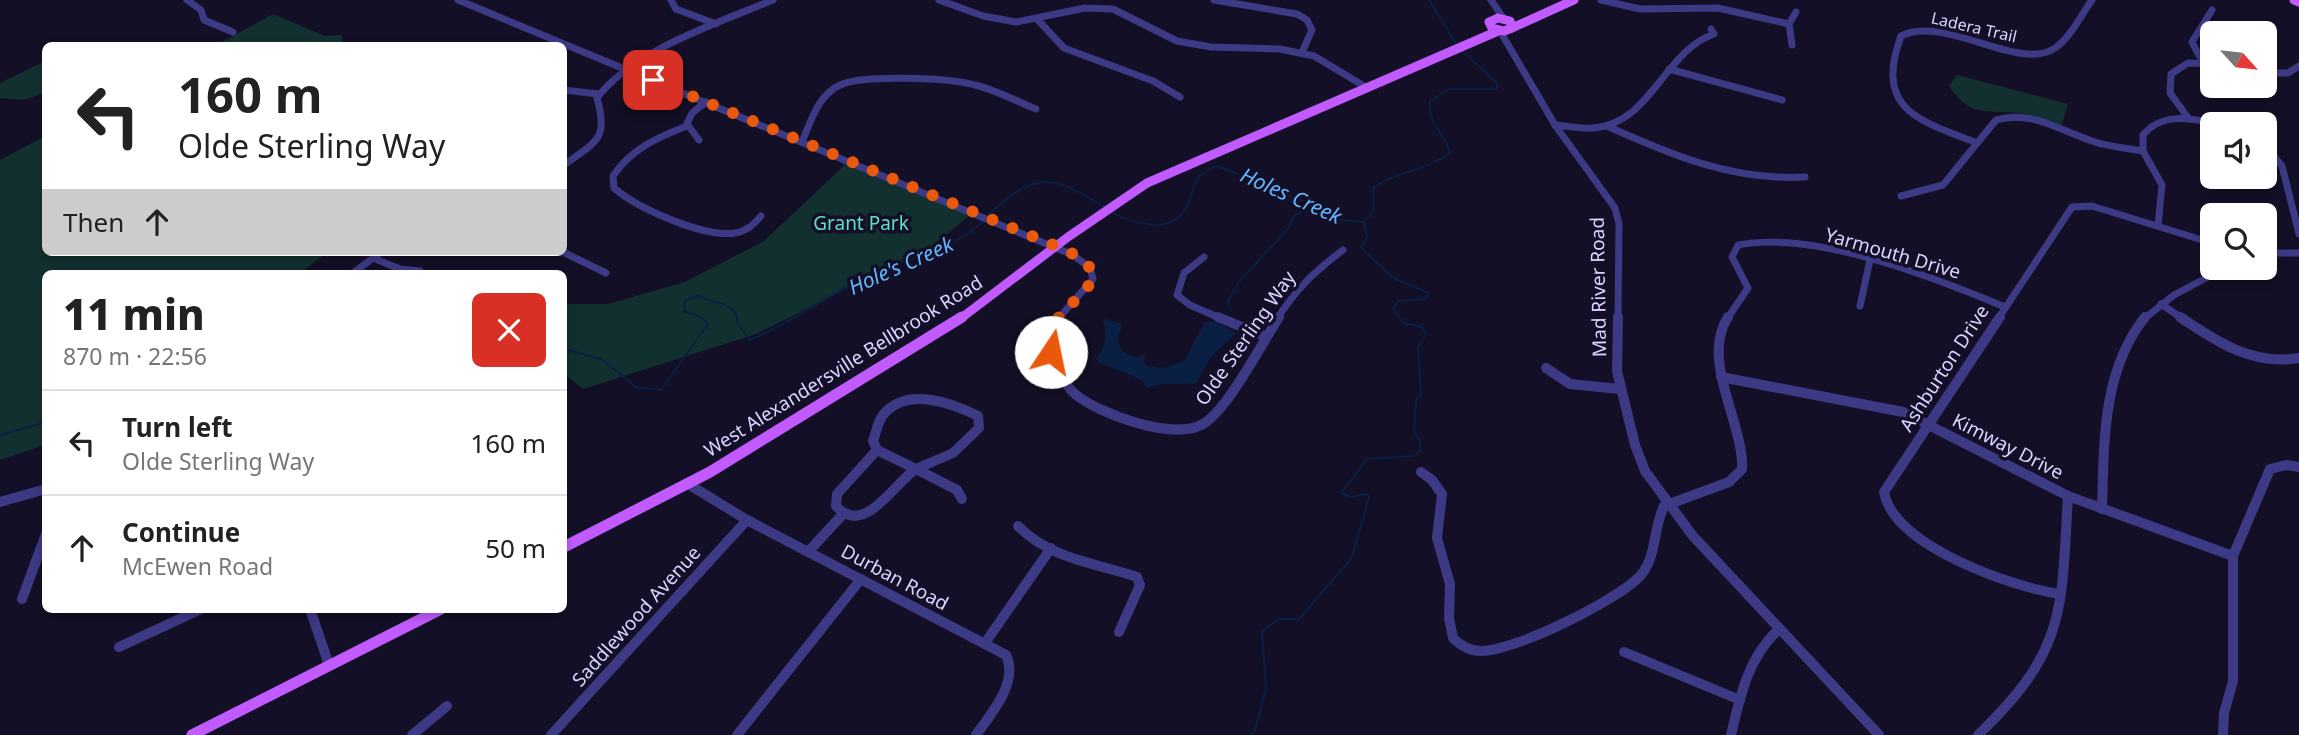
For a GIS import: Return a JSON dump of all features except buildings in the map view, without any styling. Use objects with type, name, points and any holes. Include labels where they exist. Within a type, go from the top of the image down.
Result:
[{"type":"main road","name":"West Alexandersville Bellbrook Road","points":[[567,545],[688,484],[856,379],[940,332],[1118,202],[1158,178],[1364,86],[1574,0]]},
{"type":"main road","points":[[2294,0],[2299,2]]},
{"type":"main road","name":"West Alexandersville Bellbrook Road","points":[[1469,42],[1490,22],[1505,27]]},
{"type":"main road","points":[[1490,22],[1505,27]]},
{"type":"main road","points":[[192,735],[208,731],[328,665],[433,613]]},
{"type":"street","points":[[187,0],[201,10],[204,20],[233,32]]},
{"type":"street","points":[[457,0],[560,42]]},
{"type":"street","points":[[671,0],[676,9],[716,24]]},
{"type":"street","points":[[567,90],[598,94],[628,70],[716,24],[773,0]]},
{"type":"street","points":[[940,0],[1003,21],[1037,19],[1087,7],[1116,9],[1148,30],[1193,45],[1302,52],[1329,62],[1364,86]]},
{"type":"street","points":[[1116,9],[1120,0]]},
{"type":"street","points":[[1214,0],[1234,6],[1281,7],[1302,14],[1310,22],[1312,30],[1302,52]]},
{"type":"street","name":"Mad River Road","points":[[1490,22],[1494,12],[1491,0]]},
{"type":"street","name":"Mad River Road","points":[[1491,0],[1505,27],[1511,48],[1555,125],[1609,198],[1618,218],[1616,354],[1620,388],[1640,461],[1667,504],[1778,630],[1879,735]]},
{"type":"street","points":[[1601,0],[1634,9],[1672,6],[1719,8],[1789,24]]},
{"type":"street","name":"Ladera Trail","points":[[1977,143],[1922,119],[1895,96],[1891,82],[1901,36],[1909,30],[1928,29],[2026,53],[2043,53],[2057,47],[2090,0]]},
{"type":"street","points":[[2205,21],[2212,10]]},
{"type":"street","points":[[1792,45],[1789,24],[1796,12]]},
{"type":"street","points":[[1037,19],[1064,48],[1153,81],[1180,97]]},
{"type":"street","points":[[1607,126],[1644,103],[1670,69],[1699,38],[1712,36],[1714,32],[1711,29]]},
{"type":"street","points":[[2200,29],[2192,42],[2200,53]]},
{"type":"street","points":[[567,45],[1056,246]]},
{"type":"street","points":[[2189,119],[2170,93],[2171,74],[2188,63],[2200,64]]},
{"type":"street","points":[[2277,73],[2288,73],[2299,66]]},
{"type":"street","points":[[1670,69],[1782,100]]},
{"type":"street","points":[[802,142],[820,101],[839,85],[859,79],[953,80],[977,85],[1036,109]]},
{"type":"street","points":[[567,163],[593,143],[603,130],[598,94]]},
{"type":"street","points":[[706,102],[692,113],[687,126],[658,137],[622,164],[612,180],[617,192],[706,232],[744,229],[752,226],[761,216]]},
{"type":"street","points":[[1901,196],[1943,185],[1996,120],[2012,116],[2031,119],[2095,143],[2143,150]]},
{"type":"street","points":[[2158,226],[2162,185],[2143,150],[2143,135],[2151,125],[2189,119],[2200,121]]},
{"type":"street","points":[[1555,125],[1607,126],[1675,155],[1741,175],[1781,180],[1805,177]]},
{"type":"street","points":[[687,126],[699,140]]},
{"type":"street","points":[[2277,155],[2293,176],[2292,207],[2299,234]]},
{"type":"street","name":"Ashburton Drive","points":[[2060,594],[2021,587],[1975,567],[1910,530],[1889,514],[1883,503],[1884,492],[2072,208],[2092,206],[2200,239]]},
{"type":"street","name":"Yarmouth Drive","points":[[1721,377],[1719,355],[1725,322],[1748,289],[1747,281],[1731,257],[1734,249],[1747,242],[1822,248],[1870,260],[1947,283],[2005,307]]},
{"type":"street","name":"Olde Sterling Way","points":[[1056,246],[1087,264],[1094,275],[1090,285],[1054,324],[1048,340],[1066,385],[1086,402],[1157,430],[1174,432],[1209,421],[1221,410],[1305,279],[1343,250]]},
{"type":"street","points":[[2277,253],[2299,253]]},
{"type":"street","points":[[567,254],[606,273]]},
{"type":"street","points":[[357,270],[376,256]]},
{"type":"street","points":[[379,256],[401,269],[410,270]]},
{"type":"street","points":[[1204,257],[1191,265],[1176,289],[1177,295],[1190,306],[1266,337]]},
{"type":"street","points":[[1860,306],[1870,260]]},
{"type":"street","points":[[2102,509],[2109,395],[2131,335],[2147,315],[2161,304],[2204,280]]},
{"type":"street","points":[[2161,304],[2251,355],[2281,361],[2299,358]]},
{"type":"street","points":[[1546,368],[1570,384],[1620,388]]},
{"type":"street","points":[[1421,472],[1439,488],[1444,499],[1436,537],[1450,585],[1450,632],[1460,645],[1474,651],[1489,651],[1514,644],[1631,584],[1646,566],[1660,514],[1667,504],[1729,482],[1742,469],[1744,449],[1721,377]]},
{"type":"street","name":"Kimway Drive","points":[[1721,377],[1888,408],[1928,424],[2068,496],[2233,556]]},
{"type":"street","points":[[877,450],[837,495],[836,506],[843,514],[858,517],[868,515],[915,469],[956,455],[979,428],[978,416],[940,400],[910,400],[889,409],[880,419],[873,441],[877,450],[915,469],[957,490],[962,499]]},
{"type":"street","points":[[2222,735],[2224,713],[2233,681],[2233,556],[2266,476],[2275,462],[2299,467]]},
{"type":"street","name":"Durban Road","points":[[688,484],[747,520],[1006,655],[1013,668],[991,715],[976,735]]},
{"type":"street","points":[[0,502],[42,490]]},
{"type":"street","points":[[1978,735],[2011,701],[2049,645],[2056,624],[2060,594],[2068,496]]},
{"type":"street","points":[[809,551],[843,514]]},
{"type":"street","name":"Saddlewood Avenue","points":[[551,735],[747,520]]},
{"type":"street","points":[[1018,526],[1029,537],[1051,548],[1137,577],[1140,585],[1119,632]]},
{"type":"street","points":[[22,599],[42,545]]},
{"type":"street","points":[[985,643],[1051,548]]},
{"type":"street","points":[[737,735],[861,579]]},
{"type":"street","points":[[119,647],[192,613]]},
{"type":"street","points":[[311,613],[328,665]]},
{"type":"street","points":[[1731,735],[1759,650],[1778,630]]},
{"type":"street","points":[[1624,652],[1740,701]]},
{"type":"street","points":[[412,735],[447,706]]},
{"type":"green space","points":[[273,14],[325,36],[341,35],[343,42],[222,42]]},
{"type":"green space","points":[[42,62],[42,94],[24,100],[0,98],[0,83]]},
{"type":"green space","points":[[1957,75],[2068,104],[2061,127],[2024,114],[1971,107],[1956,96],[1949,86]]},
{"type":"green space","points":[[42,138],[42,256],[323,256],[304,270],[42,270],[42,446],[0,460],[0,160]]},
{"type":"green space","name":"Grant Park","points":[[849,161],[974,212],[931,247],[756,334],[583,389],[567,376],[567,304],[608,304],[685,282],[764,241]]},
{"type":"water","points":[[1103,320],[1122,324],[1118,340],[1122,351],[1137,358],[1146,354],[1144,362],[1147,366],[1164,368],[1184,361],[1205,322],[1218,322],[1236,333],[1211,357],[1196,383],[1164,384],[1147,388],[1141,380],[1098,362],[1096,358],[1105,340]]},
{"type":"waterway","name":"Holes Creek","points":[[1429,0],[1456,44]]},
{"type":"waterway","name":"Holes Creek","points":[[1110,211],[1139,223],[1171,222],[1180,217],[1186,208],[1195,182],[1202,173],[1218,166],[1305,202],[1331,219],[1364,222],[1373,212],[1374,187],[1450,153],[1434,124],[1430,101],[1449,89],[1497,89],[1497,83],[1462,51]]},
{"type":"waterway","name":"Hole's Creek","points":[[988,215],[1019,191],[1032,184],[1045,182],[1072,189],[1106,208]]},
{"type":"waterway","points":[[1231,311],[1228,301],[1239,282],[1290,226],[1293,217],[1302,211],[1320,215]]},
{"type":"waterway","name":"Hole's Creek","points":[[567,350],[601,359],[636,387],[661,390],[708,324],[701,317],[684,311],[685,301],[697,296],[725,305],[736,313],[738,324],[750,340],[870,275],[955,242],[982,222]]},
{"type":"waterway","points":[[1250,735],[1255,731],[1266,688],[1262,631],[1279,619],[1299,619],[1351,559],[1369,498],[1368,494],[1350,497],[1341,493],[1367,459],[1413,456],[1420,451],[1420,440],[1414,432],[1416,400],[1421,395],[1418,348],[1426,334],[1422,327],[1404,323],[1393,309],[1398,301],[1425,299],[1428,293],[1392,277],[1361,247],[1367,237],[1364,223]]},
{"type":"waterway","name":"Hole's Creek","points":[[0,435],[42,423]]},
{"type":"route","points":[[653,80],[1056,246],[1087,264],[1093,272],[1093,279],[1054,324],[1049,334],[1051,352]]}]
